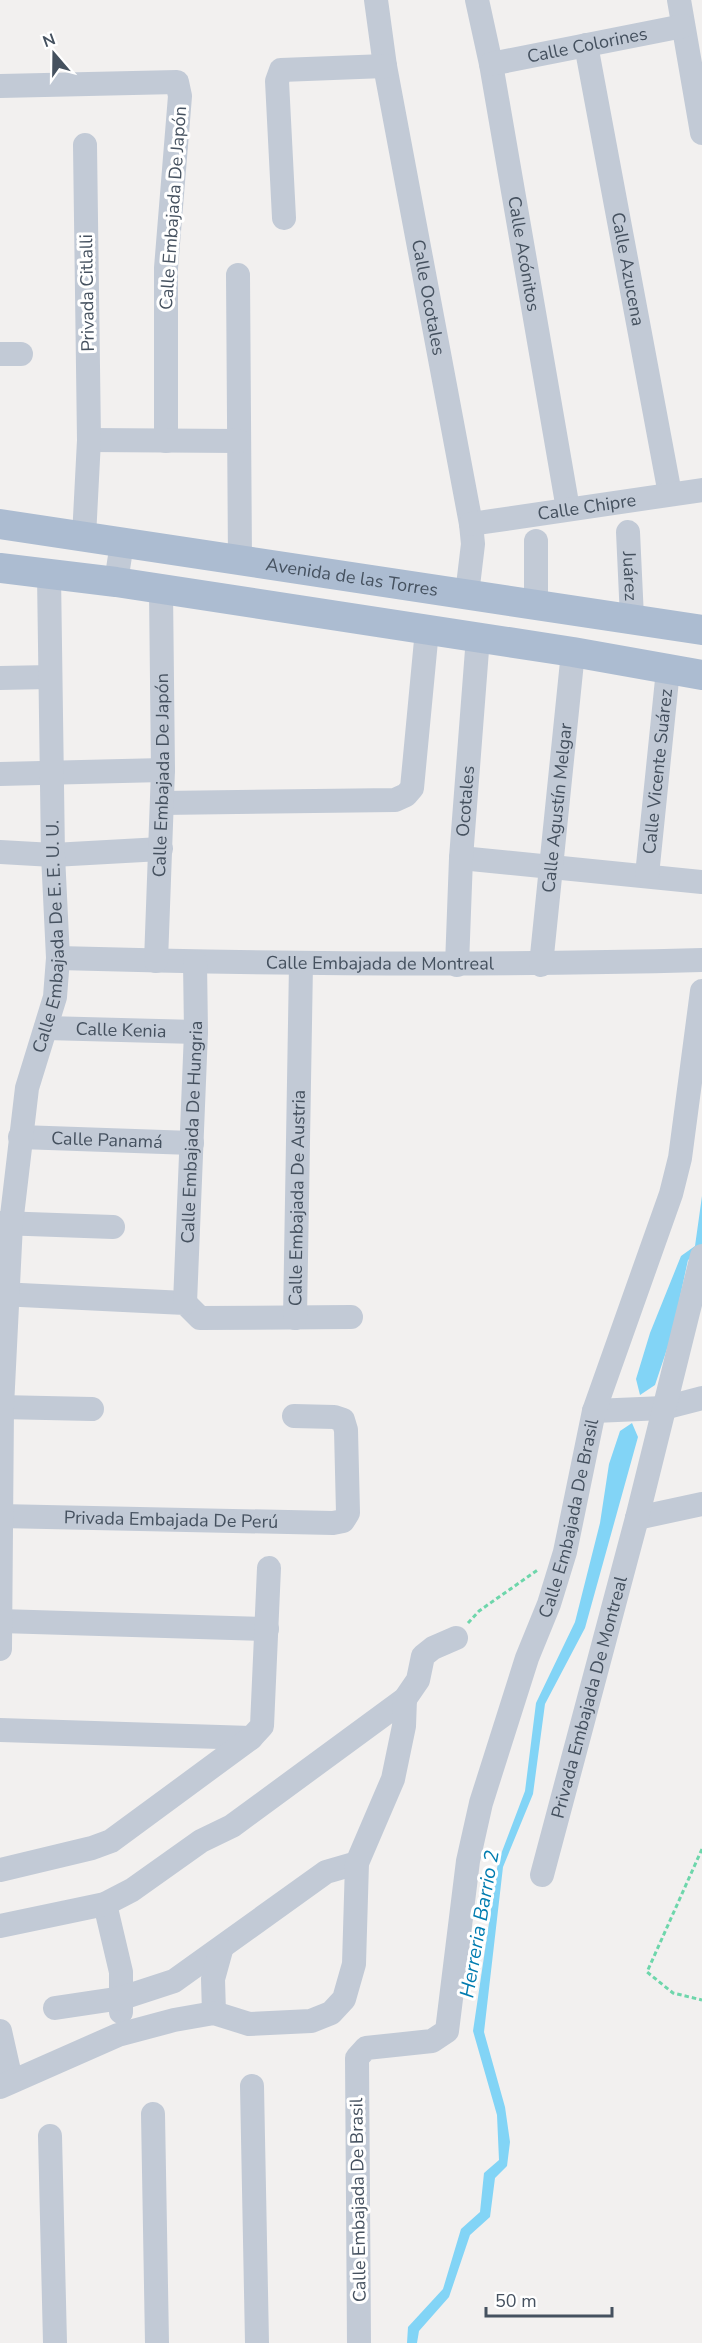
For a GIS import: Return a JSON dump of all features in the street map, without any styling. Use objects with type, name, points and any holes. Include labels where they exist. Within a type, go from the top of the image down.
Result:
[{"type":"main road","name":"Avenida de las Torres","points":[[0,524],[702,630]]},
{"type":"main road","points":[[0,567],[116,582],[161,591],[573,652],[702,675]]},
{"type":"street","name":"Calle Ocotales","points":[[376,0],[385,66],[471,524],[473,544],[468,594]]},
{"type":"street","name":"Calle Acónitos","points":[[477,0],[491,64],[568,509]]},
{"type":"street","points":[[679,0],[702,133]]},
{"type":"street","name":"Calle Colorines","points":[[491,64],[683,26]]},
{"type":"street","name":"Calle Azucena","points":[[586,45],[670,494]]},
{"type":"street","points":[[284,219],[277,81],[281,70],[385,66]]},
{"type":"street","name":"Calle Embajada De Japón","points":[[0,86],[177,82],[180,96],[166,268],[166,441]]},
{"type":"street","name":"Privada Citlalli","points":[[84,537],[89,440],[85,145]]},
{"type":"street","points":[[238,275],[240,561]]},
{"type":"street","points":[[89,440],[239,441]]},
{"type":"street","name":"Calle Chipre","points":[[471,524],[702,490]]},
{"type":"street","name":"Juárez","points":[[628,532],[632,618]]},
{"type":"street","points":[[536,541],[536,604]]},
{"type":"street","points":[[116,582],[122,543]]},
{"type":"street","name":"Calle Embajada De E. E. U. U.","points":[[0,1649],[1,1407],[6,1223],[27,1089],[55,998],[58,958],[53,855],[49,575]]},
{"type":"street","name":"Calle Embajada De Japón","points":[[156,961],[163,770],[161,591]]},
{"type":"street","points":[[162,803],[395,800],[406,795],[412,788],[427,630]]},
{"type":"street","name":"Ocotales","points":[[457,965],[461,858],[478,638]]},
{"type":"street","name":"Calle Agustín Melgar","points":[[541,965],[573,652]]},
{"type":"street","name":"Calle Vicente Suárez","points":[[647,875],[668,670]]},
{"type":"street","points":[[0,678],[50,677]]},
{"type":"street","points":[[0,774],[163,770]]},
{"type":"street","points":[[0,852],[53,855],[161,849]]},
{"type":"street","points":[[461,858],[702,882]]},
{"type":"street","name":"Calle Embajada de Montreal","points":[[58,958],[457,965],[702,960]]},
{"type":"street","name":"Calle Embajada De Hungria","points":[[185,1303],[196,1032],[195,962]]},
{"type":"street","name":"Calle Embajada De Austria","points":[[4,1294],[185,1303],[200,1318],[295,1318],[301,964]]},
{"type":"street","name":"Calle Embajada De Brasil","points":[[360,2343],[357,2058],[366,2048],[432,2042],[447,2031],[468,1861],[481,1803],[527,1658],[549,1604],[565,1552],[594,1411],[671,1194],[680,1158],[702,991]]},
{"type":"street","name":"Calle Kenia","points":[[46,1028],[196,1032]]},
{"type":"street","name":"Calle Panamá","points":[[20,1137],[192,1143]]},
{"type":"street","points":[[6,1223],[113,1227]]},
{"type":"street","points":[[702,1256],[698,1290],[664,1408],[638,1518],[702,1504]]},
{"type":"street","points":[[295,1318],[351,1317]]},
{"type":"street","points":[[594,1411],[664,1408],[702,1398]]},
{"type":"street","points":[[1,1407],[92,1409]]},
{"type":"street","name":"Privada Embajada De Perú","points":[[0,1516],[333,1523],[343,1521],[348,1512],[346,1430],[343,1420],[294,1416]]},
{"type":"street","name":"Privada Embajada De Montreal","points":[[542,1875],[638,1518]]},
{"type":"street","points":[[0,1870],[92,1848],[111,1841],[250,1738],[262,1726],[269,1568]]},
{"type":"street","points":[[1,1622],[267,1629]]},
{"type":"street","points":[[0,1926],[105,1904],[132,1890],[201,1841],[232,1826],[405,1699],[418,1680],[423,1656],[433,1648],[456,1638]]},
{"type":"street","points":[[0,2031],[6,2083],[118,2035],[174,2020],[214,2013],[249,2024],[311,2021],[331,2013],[344,1999],[354,1964],[357,1863],[393,1779],[404,1726],[405,1699]]},
{"type":"street","points":[[0,1730],[250,1738]]},
{"type":"street","points":[[55,2008],[122,1998],[174,1981],[221,1950],[326,1872],[357,1863]]},
{"type":"street","points":[[105,1904],[121,1972],[122,1998],[118,2035]]},
{"type":"street","points":[[214,2013],[213,1979],[221,1950]]},
{"type":"street","points":[[252,2086],[257,2343]]},
{"type":"street","points":[[153,2114],[157,2343]]},
{"type":"street","points":[[50,2136],[55,2343]]},
{"type":"path","points":[[456,1638],[479,1611],[565,1552]]},
{"type":"path","points":[[702,1849],[647,1972],[673,1993],[702,2000]]},
{"type":"water","points":[[702,1196],[702,1251],[688,1260],[672,1334],[655,1385],[640,1395],[636,1379],[650,1333],[681,1256],[695,1246]]},
{"type":"water","points":[[632,1423],[638,1437],[585,1628],[545,1704],[533,1794],[503,1867],[484,2032],[505,2107],[510,2142],[507,2166],[495,2178],[490,2217],[470,2235],[449,2297],[419,2331],[417,2343],[407,2343],[408,2327],[443,2289],[461,2229],[480,2212],[484,2173],[499,2160],[497,2115],[473,2031],[498,1862],[525,1791],[536,1703],[575,1622],[600,1523],[609,1464],[620,1431]]},
{"type":"water label","name":"Herreria Barrio 2","points":[[479,1924]]}]
